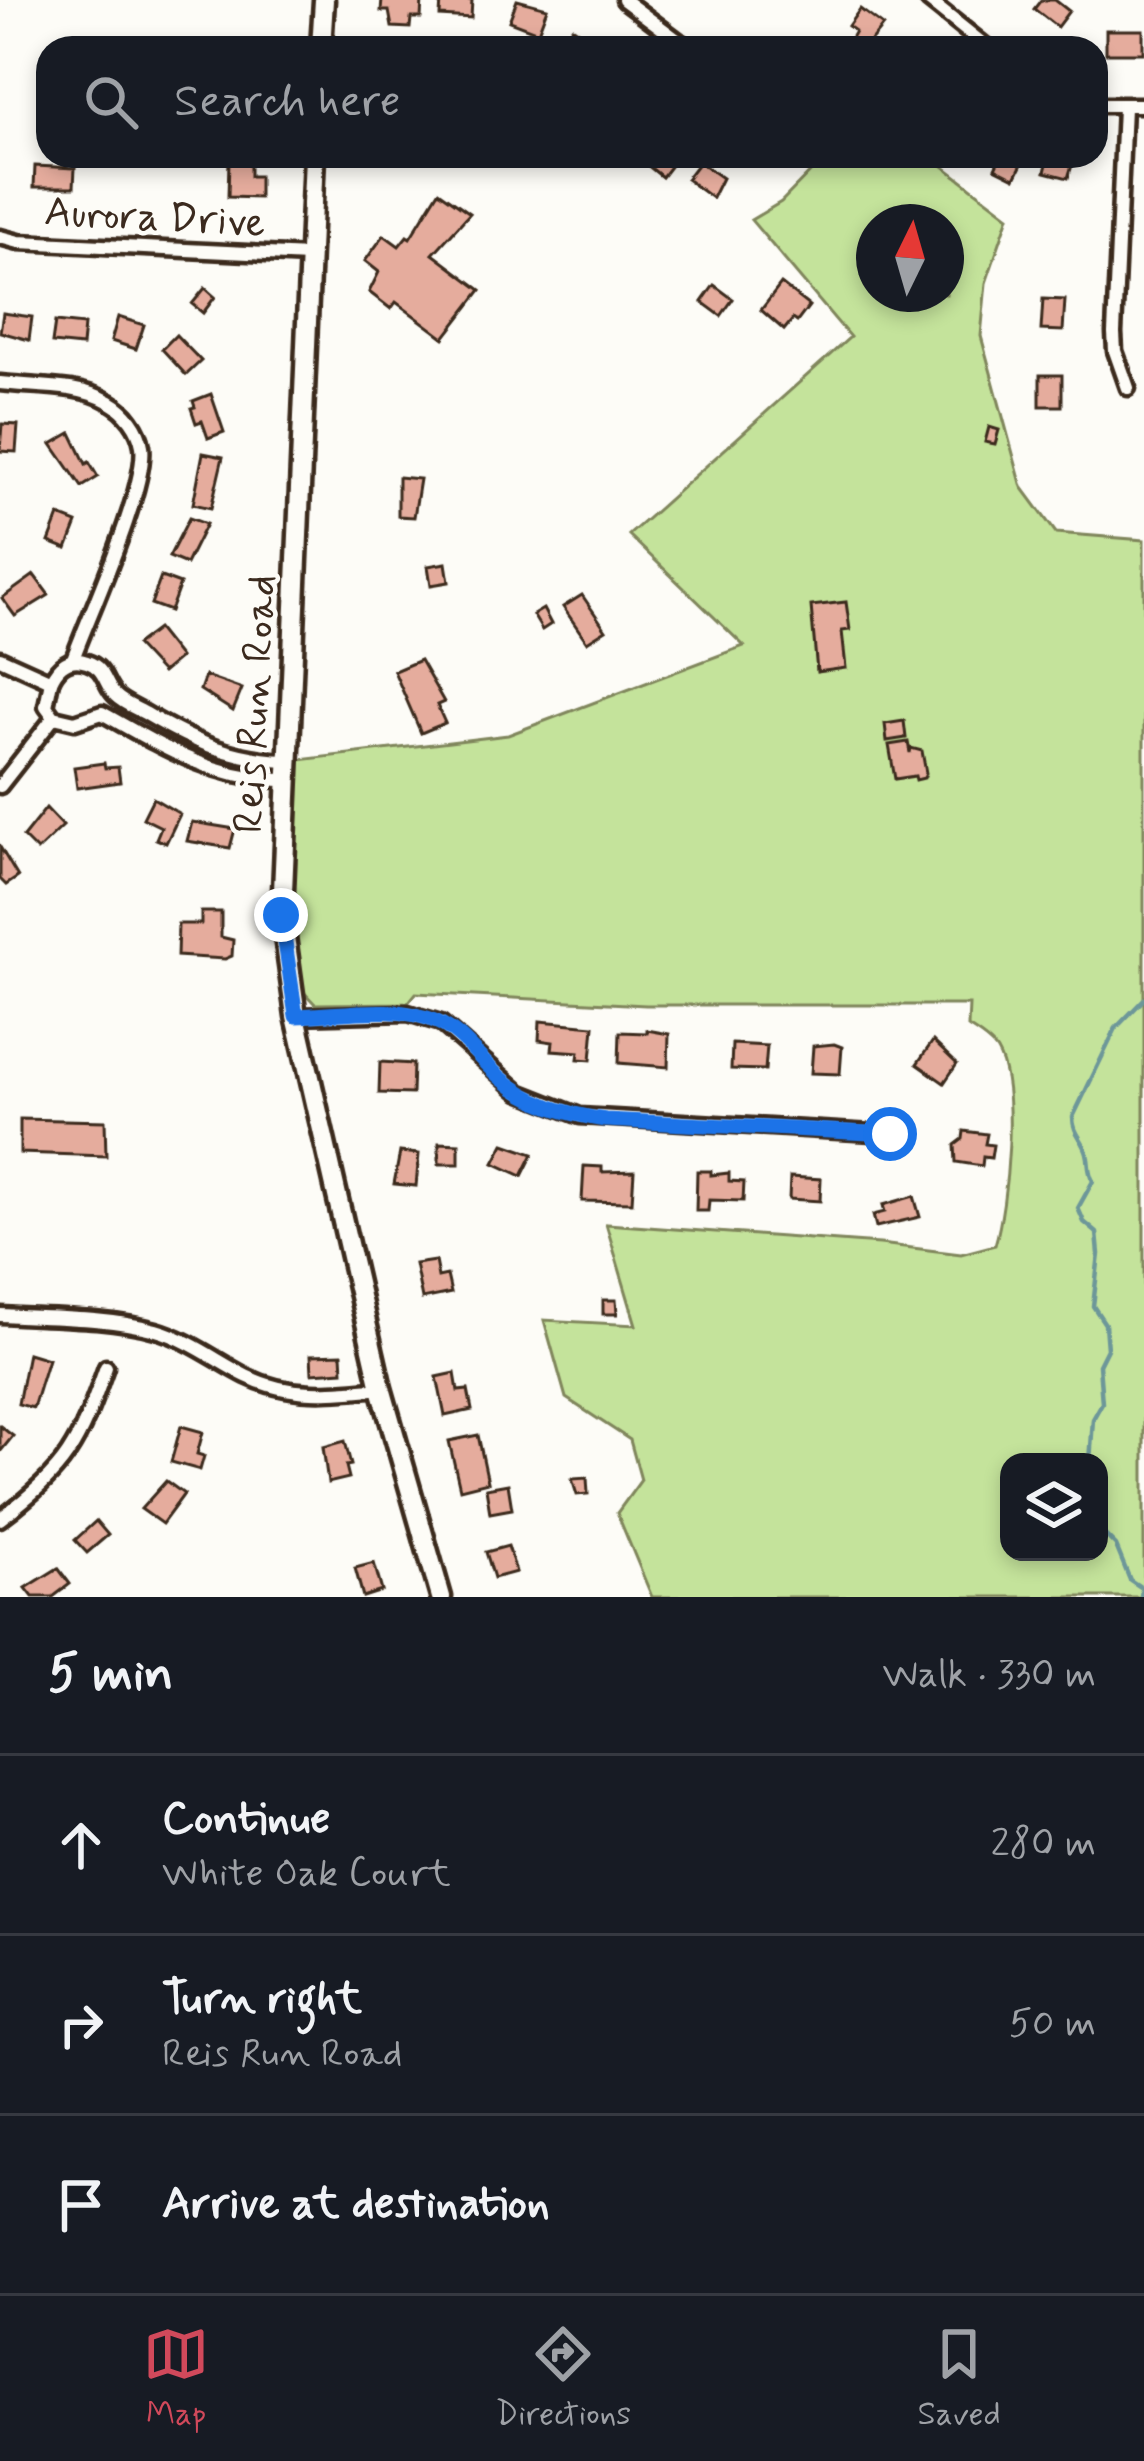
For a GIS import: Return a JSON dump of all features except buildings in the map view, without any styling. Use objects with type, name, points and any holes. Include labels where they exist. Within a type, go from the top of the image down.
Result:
[{"type":"main road","points":[[322,36],[324,0]]},
{"type":"main road","name":"Reis Run Road","points":[[313,168],[281,915],[296,1016],[381,1388],[441,1597]]},
{"type":"street","points":[[624,0],[672,36]]},
{"type":"street","points":[[928,0],[973,36]]},
{"type":"street","points":[[1108,106],[1144,105]]},
{"type":"street","points":[[1124,107],[1114,333],[1128,388]]},
{"type":"street","name":"Aurora Drive","points":[[0,237],[19,242],[308,256]]},
{"type":"street","points":[[0,383],[88,393],[109,401],[125,413],[142,444],[138,487],[73,659],[56,671],[46,706],[54,717],[75,722],[102,713],[112,694]]},
{"type":"street","points":[[0,658],[51,680]]},
{"type":"street","points":[[73,659],[99,668],[112,694],[209,747],[286,771]]},
{"type":"street","points":[[102,713],[181,758],[219,773],[241,778],[286,771]]},
{"type":"street","points":[[0,786],[54,717]]},
{"type":"street","points":[[296,1016],[420,1016],[441,1023],[519,1092],[580,1116],[890,1134]]},
{"type":"street","points":[[0,1316],[69,1319],[161,1332],[282,1389],[315,1395],[381,1388]]},
{"type":"street","points":[[0,1519],[41,1487],[70,1455],[106,1367]]},
{"type":"green space","points":[[814,168],[946,168],[1009,216],[986,283],[981,336],[1022,487],[1056,533],[1144,540],[1144,1597],[652,1597],[617,1513],[641,1480],[630,1440],[566,1398],[544,1320],[636,1325],[606,1224],[961,1254],[995,1245],[1007,1175],[1008,1091],[997,1051],[968,1027],[969,1005],[646,1005],[416,993],[408,1003],[315,1004],[301,989],[293,908],[299,760],[508,735],[744,646],[629,535],[850,337],[751,220],[781,202]]},
{"type":"waterway","points":[[1091,1453],[1093,1419],[1102,1403],[1099,1365],[1107,1349],[1105,1324],[1093,1306],[1097,1233],[1084,1222],[1078,1208],[1093,1181],[1073,1117],[1116,1028],[1144,999]]},
{"type":"waterway","points":[[1108,1538],[1130,1580],[1142,1588],[1141,1597]]},
{"type":"route","points":[[281,915],[296,1016],[408,1013],[441,1023],[519,1092],[580,1116],[890,1134]]}]
